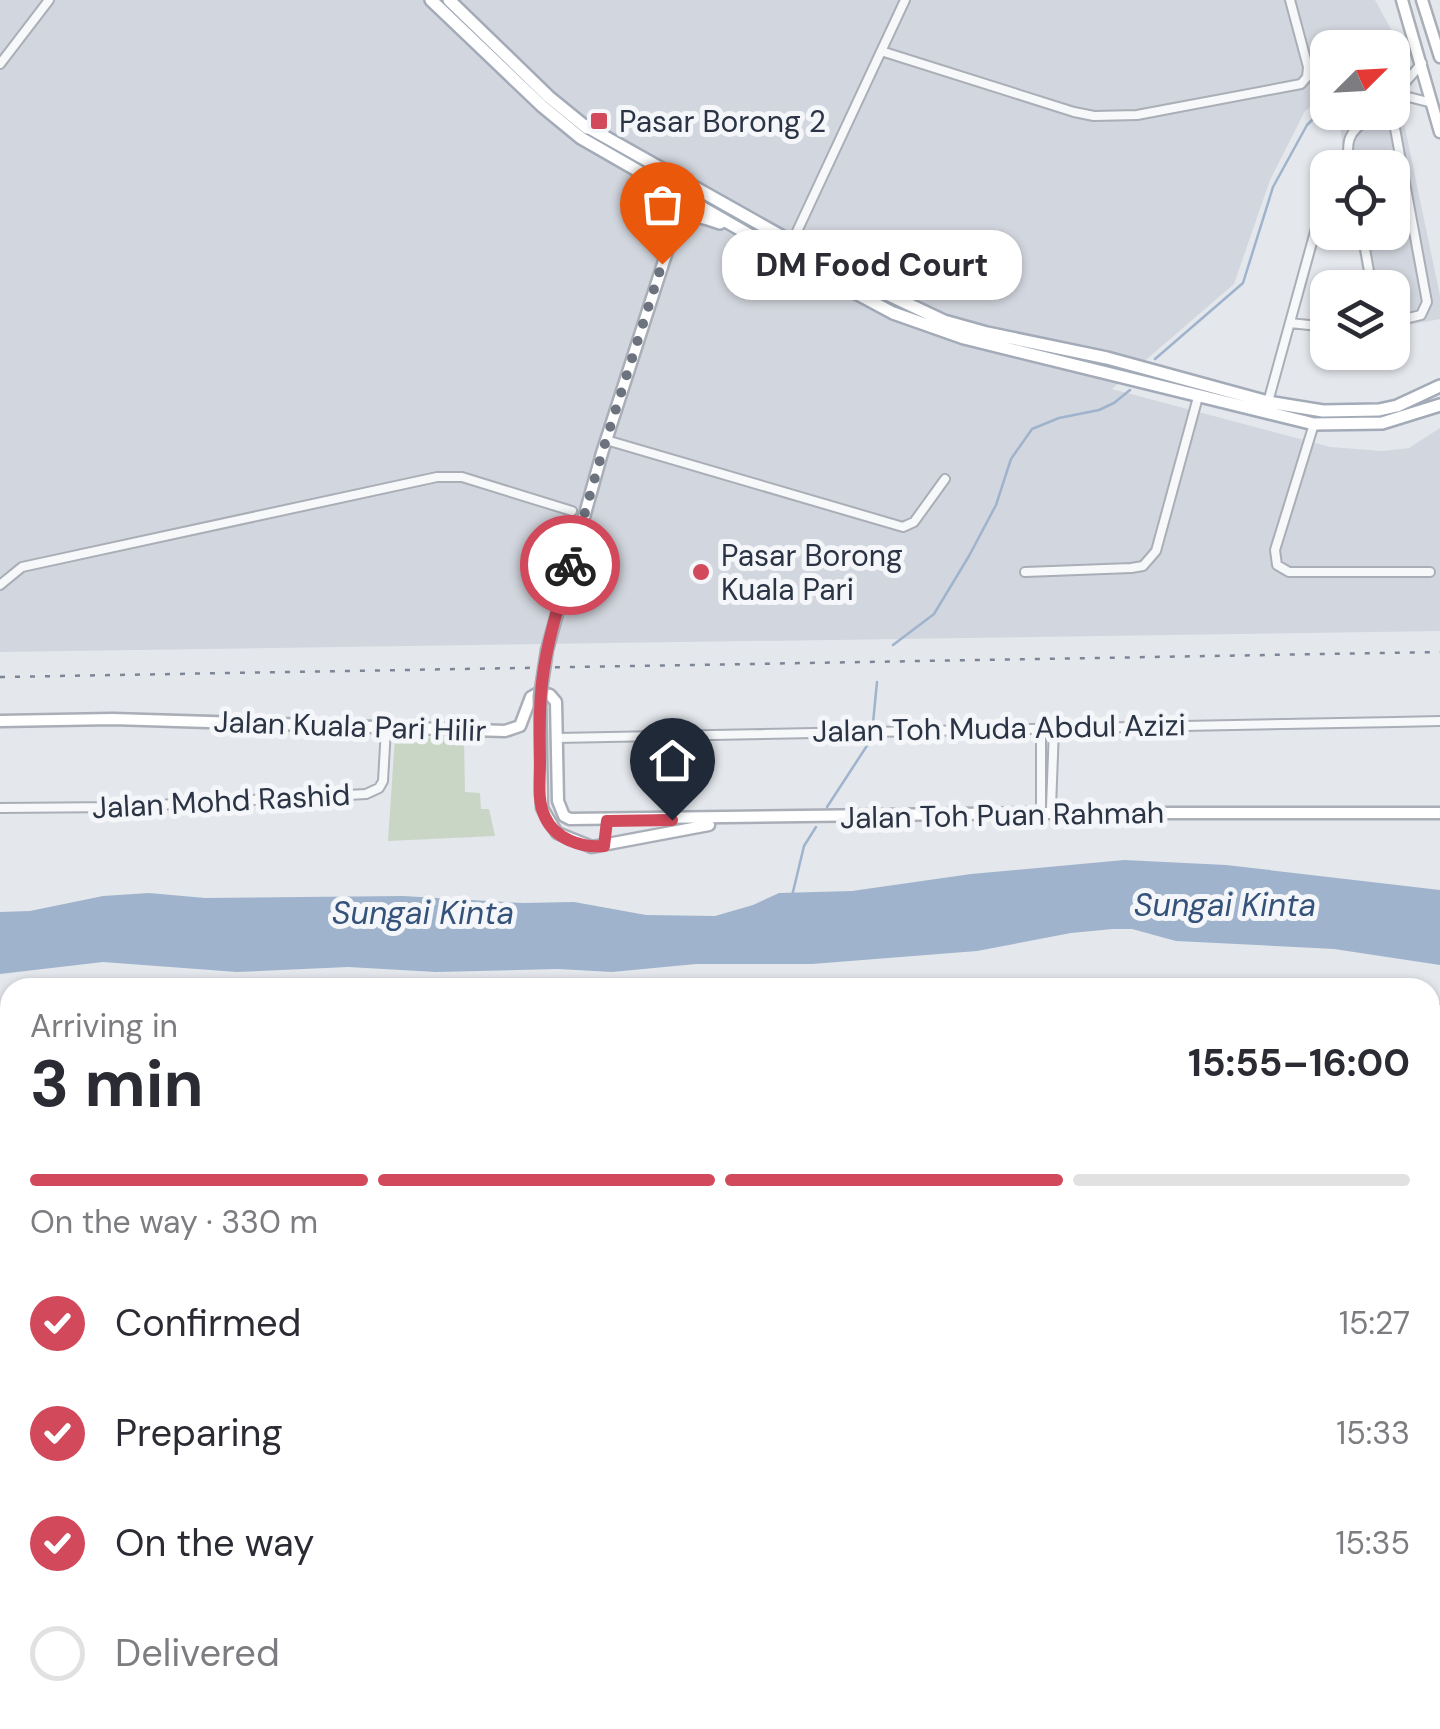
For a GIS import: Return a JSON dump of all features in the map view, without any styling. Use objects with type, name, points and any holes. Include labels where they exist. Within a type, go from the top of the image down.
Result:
[{"type":"main road","points":[[431,0],[542,106],[673,181],[682,197],[893,312],[964,338],[1314,424],[1402,419],[1440,405]]},
{"type":"main road","points":[[449,0],[582,131],[660,196],[670,228],[690,215],[734,226]]},
{"type":"main road","points":[[582,131],[793,240],[870,286],[944,321],[1108,358],[1268,402],[1349,412],[1397,406],[1438,385]]},
{"type":"main road","points":[[682,197],[698,196],[775,236],[793,240]]},
{"type":"street","points":[[0,64],[49,0]]},
{"type":"street","points":[[793,240],[905,0]]},
{"type":"street","points":[[882,51],[1074,112],[1125,116],[1301,84],[1308,66],[1290,0]]},
{"type":"street","points":[[1402,0],[1440,132]]},
{"type":"street","points":[[1422,0],[1440,57]]},
{"type":"street","points":[[1410,77],[1422,62]]},
{"type":"street","points":[[1410,99],[1433,103]]},
{"type":"street","points":[[1395,130],[1427,302],[1421,315],[1410,318]]},
{"type":"street","points":[[682,197],[602,453],[547,650],[540,696],[542,808],[557,833],[598,846],[737,819]]},
{"type":"street","points":[[1268,402],[1310,250]]},
{"type":"street","points":[[1290,323],[1310,325]]},
{"type":"street","points":[[1025,572],[1131,568],[1151,560],[1198,396]]},
{"type":"street","points":[[1314,424],[1274,550],[1277,566],[1289,572],[1430,572]]},
{"type":"street","points":[[606,440],[903,528],[914,522],[945,479]]},
{"type":"street","points":[[0,585],[22,566],[437,476],[462,477],[572,511]]},
{"type":"street","name":"Jalan Kuala Pari Hilir","points":[[0,721],[113,719],[513,730],[524,720],[530,697],[540,692],[556,702],[558,801],[564,816]]},
{"type":"street","name":"Jalan Toh Muda Abdul Azizi","points":[[557,738],[1440,720]]},
{"type":"street","name":"Jalan Mohd Rashid","points":[[0,808],[119,807],[366,794],[382,782],[386,728]]},
{"type":"street","points":[[1041,729],[1047,744],[1050,806],[1055,813]]},
{"type":"street","points":[[1038,813],[1047,744],[1054,729]]},
{"type":"street","name":"Jalan Toh Puan Rahmah","points":[[564,816],[570,820],[607,821],[1038,813],[1440,814]]},
{"type":"street","points":[[598,846],[607,821]]},
{"type":"shaded area","points":[[0,0],[1375,0],[1392,30],[1310,30],[1310,108],[1270,180],[1234,284],[1112,389],[1330,447],[1382,451],[1409,448],[1440,428],[1440,631],[0,652]]},
{"type":"shaded area","points":[[1341,130],[1405,130],[1410,150],[1344,150]]},
{"type":"shaded area","points":[[1410,152],[1440,296],[1440,319],[1410,325],[1410,270],[1362,270],[1359,250],[1410,250]]},
{"type":"green space","points":[[395,737],[464,738],[465,792],[480,793],[481,809],[489,809],[495,836],[388,841]]},
{"type":"water","name":"Sungai Kinta","points":[[1124,860],[1226,865],[1440,890],[1440,965],[1334,949],[1176,941],[1132,929],[1113,929],[977,951],[812,964],[696,964],[612,972],[436,972],[348,967],[237,972],[103,962],[0,974],[0,912],[30,911],[103,896],[403,896],[574,902],[646,915],[715,916],[779,893],[852,891],[971,874]]},
{"type":"waterway","points":[[1155,359],[1243,283],[1273,187],[1310,122]]},
{"type":"waterway","points":[[893,645],[934,614],[996,505],[1011,459],[1032,429],[1059,418],[1099,410],[1130,390]]},
{"type":"waterway","points":[[873,723],[877,682]]},
{"type":"waterway","points":[[827,807],[872,738]]},
{"type":"waterway","points":[[792,896],[804,846],[816,827]]},
{"type":"railway","points":[[0,677],[1440,652]]},
{"type":"way so far","points":[[570,565],[662,264]]},
{"type":"place","name":"Pasar Borong 2","points":[[599,121]]},
{"type":"place","name":"DM Food Court","points":[[662,264]]},
{"type":"place","name":"Pasar Borong Kuala Pari","points":[[701,572]]},
{"type":"route","points":[[570,565],[547,650],[540,696],[540,795],[545,818],[567,840],[592,847],[604,846],[607,821],[672,820]]}]
